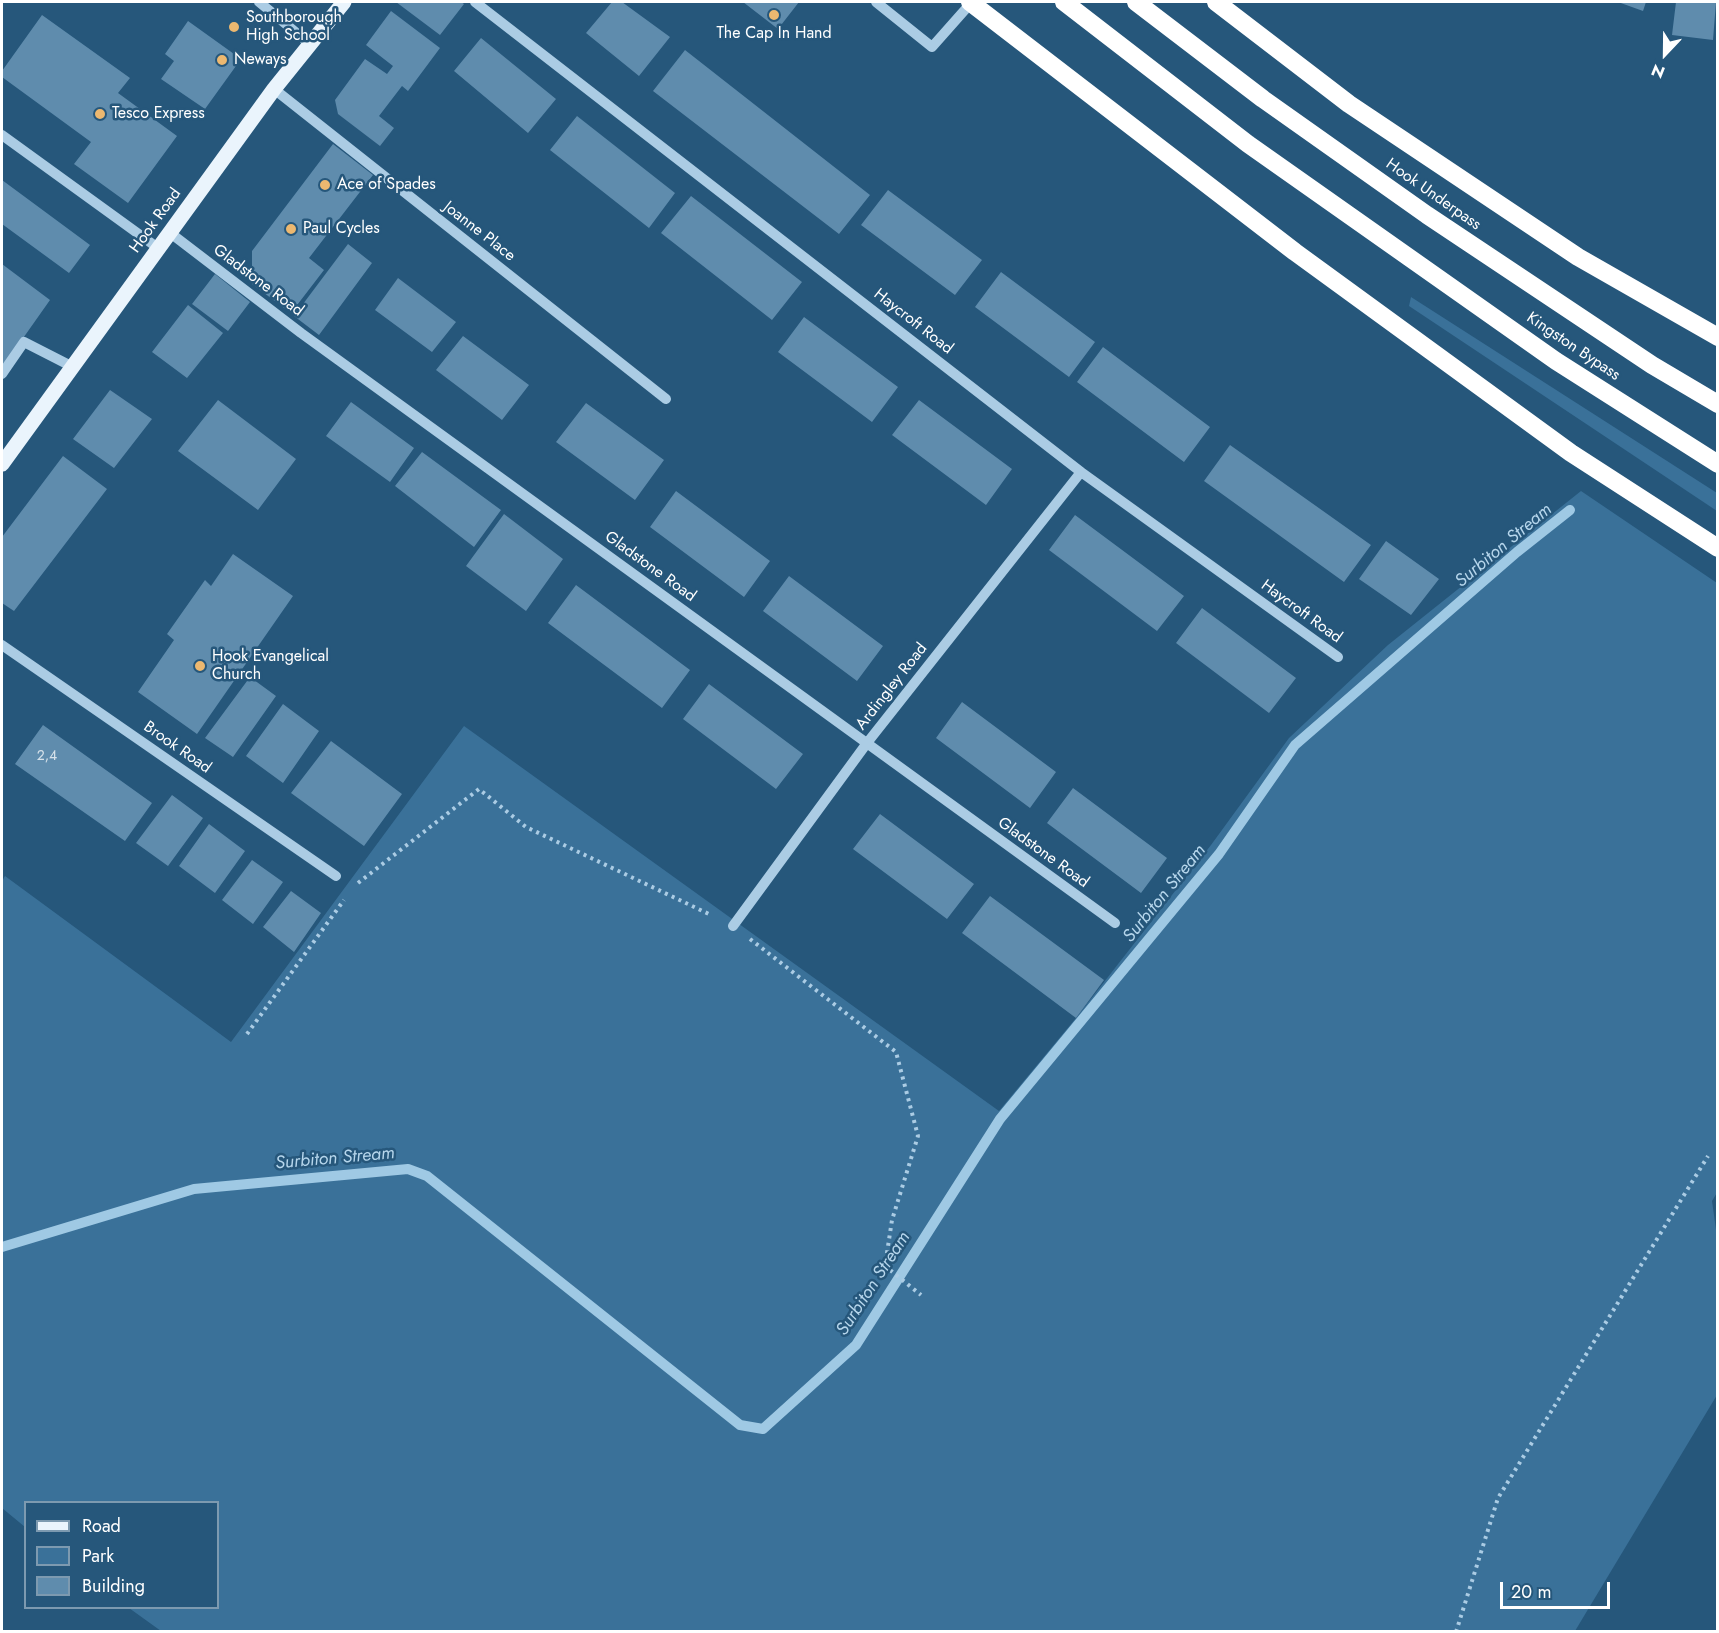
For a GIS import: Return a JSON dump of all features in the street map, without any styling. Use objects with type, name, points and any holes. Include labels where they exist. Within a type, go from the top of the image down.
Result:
[{"type":"highway","points":[[970,2],[1295,252],[1571,453],[1718,548]]},
{"type":"highway","name":"Kingston Bypass","points":[[1064,2],[1248,144],[1556,361],[1718,464]]},
{"type":"highway","name":"Hook Underpass","points":[[1136,2],[1263,99],[1427,216],[1652,365],[1718,404]]},
{"type":"highway","points":[[1216,2],[1349,104],[1578,258],[1718,337]]},
{"type":"main road","name":"Hook Road","points":[[2,464],[274,89],[344,2]]},
{"type":"street","points":[[259,2],[310,44]]},
{"type":"street","name":"Haycroft Road","points":[[475,2],[1081,472],[1338,657]]},
{"type":"street","points":[[876,2],[932,47],[970,2]]},
{"type":"street","name":"Joanne Place","points":[[274,89],[666,399]]},
{"type":"street","points":[[2,135],[158,248]]},
{"type":"street","name":"Gladstone Road","points":[[169,232],[301,333],[1115,923]]},
{"type":"street","points":[[2,374],[24,342],[73,367]]},
{"type":"street","name":"Ardingley Road","points":[[733,926],[867,742],[1081,472]]},
{"type":"street","name":"Brook Road","points":[[2,645],[336,876]]},
{"type":"path","points":[[353,887],[479,789],[526,827],[733,926],[896,1052],[918,1136],[892,1220],[885,1266],[921,1295]]},
{"type":"path","points":[[247,1034],[346,896]]},
{"type":"path","points":[[1455,1632],[1498,1498],[1708,1156]]},
{"type":"green space","points":[[1411,297],[1717,493],[1717,511],[1409,306]]},
{"type":"green space","points":[[1581,491],[1717,583],[1718,1191],[1712,1201],[1718,1244],[1717,1395],[1575,1631],[161,1631],[130,1609],[219,1609],[219,1501],[24,1501],[24,1526],[2,1508],[2,881],[5,876],[231,1042],[464,726],[999,1111],[1076,1018],[1211,845],[1289,738],[1388,645]]},
{"type":"building","points":[[396,2],[461,2],[464,4],[440,35]]},
{"type":"building","points":[[612,2],[622,2],[670,37],[639,76],[586,33]]},
{"type":"building","name":"The Cap In Hand","points":[[743,2],[799,2],[778,29]]},
{"type":"building","points":[[1618,2],[1646,2],[1643,11]]},
{"type":"building","points":[[1676,2],[1716,2],[1713,40],[1672,35]]},
{"type":"building","points":[[391,11],[440,48],[408,91],[402,86],[379,116],[394,128],[380,146],[338,114],[335,100],[365,59],[387,74],[393,66],[366,45]]},
{"type":"building","name":"Tesco Express","points":[[42,15],[130,78],[118,93],[177,136],[128,203],[74,164],[91,142],[2,77],[2,71]]},
{"type":"building","points":[[188,21],[241,59],[205,109],[161,79],[174,61],[165,54]]},
{"type":"building","points":[[481,38],[556,99],[528,133],[454,71]]},
{"type":"building","points":[[685,50],[870,195],[839,234],[653,91]]},
{"type":"building","points":[[577,116],[675,193],[649,228],[550,150]]},
{"type":"building","points":[[333,144],[373,175],[309,258],[324,270],[291,313],[252,284],[252,251]]},
{"type":"building","points":[[2,180],[90,245],[69,273],[2,224]]},
{"type":"building","points":[[888,190],[982,260],[955,295],[861,225]]},
{"type":"building","points":[[691,196],[802,282],[772,320],[661,233]]},
{"type":"building","points":[[348,244],[372,263],[319,335],[294,316]]},
{"type":"building","points":[[2,264],[50,300],[2,368]]},
{"type":"building","points":[[1001,272],[1095,342],[1069,377],[975,307]]},
{"type":"building","points":[[215,274],[250,302],[228,331],[192,304]]},
{"type":"building","points":[[398,278],[456,322],[432,352],[375,310]]},
{"type":"building","points":[[188,305],[223,333],[187,378],[152,352]]},
{"type":"building","points":[[804,317],[898,387],[872,422],[778,352]]},
{"type":"building","points":[[463,336],[529,385],[502,420],[436,370]]},
{"type":"building","points":[[1103,347],[1210,427],[1184,462],[1077,382]]},
{"type":"building","points":[[110,390],[152,419],[114,468],[73,439]]},
{"type":"building","points":[[218,400],[296,459],[258,510],[178,451]]},
{"type":"building","points":[[919,400],[1012,469],[986,505],[892,435]]},
{"type":"building","points":[[351,402],[414,448],[390,482],[326,436]]},
{"type":"building","points":[[586,403],[664,460],[635,500],[556,442]]},
{"type":"building","points":[[1230,445],[1371,545],[1344,582],[1204,481]]},
{"type":"building","points":[[422,452],[501,510],[474,547],[395,486]]},
{"type":"building","points":[[63,456],[107,489],[14,611],[2,603],[2,537]]},
{"type":"building","points":[[676,491],[770,561],[744,597],[650,527]]},
{"type":"building","points":[[504,514],[563,559],[526,611],[466,566]]},
{"type":"building","points":[[1075,515],[1184,596],[1157,631],[1049,550]]},
{"type":"building","points":[[1386,541],[1439,579],[1411,615],[1359,579]]},
{"type":"building","name":"Hook Evangelical Church","points":[[233,554],[293,596],[197,734],[138,692],[174,640],[167,634],[205,580],[211,586]]},
{"type":"building","points":[[789,576],[883,646],[857,681],[763,611]]},
{"type":"building","points":[[576,585],[690,670],[662,708],[548,623]]},
{"type":"building","points":[[1202,608],[1296,678],[1269,713],[1176,643]]},
{"type":"building","points":[[250,677],[276,696],[233,757],[205,738]]},
{"type":"building","points":[[709,684],[803,754],[776,789],[683,719]]},
{"type":"building","points":[[962,702],[1056,772],[1030,808],[936,738]]},
{"type":"building","points":[[283,704],[319,731],[283,783],[246,756]]},
{"type":"building","points":[[43,725],[152,803],[125,841],[15,764]]},
{"type":"building","points":[[331,741],[402,794],[364,846],[291,793]]},
{"type":"building","points":[[1073,788],[1167,858],[1141,893],[1047,823]]},
{"type":"building","points":[[172,795],[203,818],[168,866],[136,843]]},
{"type":"building","points":[[880,814],[974,884],[947,919],[853,849]]},
{"type":"building","points":[[209,824],[245,851],[215,893],[179,866]]},
{"type":"building","points":[[252,860],[283,882],[253,924],[222,900]]},
{"type":"building","points":[[291,891],[321,913],[294,952],[263,927]]},
{"type":"building","points":[[990,896],[1104,980],[1076,1018],[962,933]]},
{"type":"waterway","name":"Surbiton Stream","points":[[2,1247],[194,1189],[408,1169],[427,1176],[740,1425],[763,1429],[856,1345],[1000,1119],[1219,854],[1295,745],[1517,552],[1570,510]]},
{"type":"place","name":"The Cap In Hand","points":[[774,15]]},
{"type":"place","name":"Southborough High School","points":[[234,27]]},
{"type":"place","name":"Neways","points":[[222,60]]},
{"type":"place","name":"Tesco Express","points":[[100,114]]},
{"type":"place","name":"Ace of Spades","points":[[325,185]]},
{"type":"place","name":"Paul Cycles","points":[[291,229]]},
{"type":"place","name":"Hook Evangelical Church","points":[[200,666]]}]
